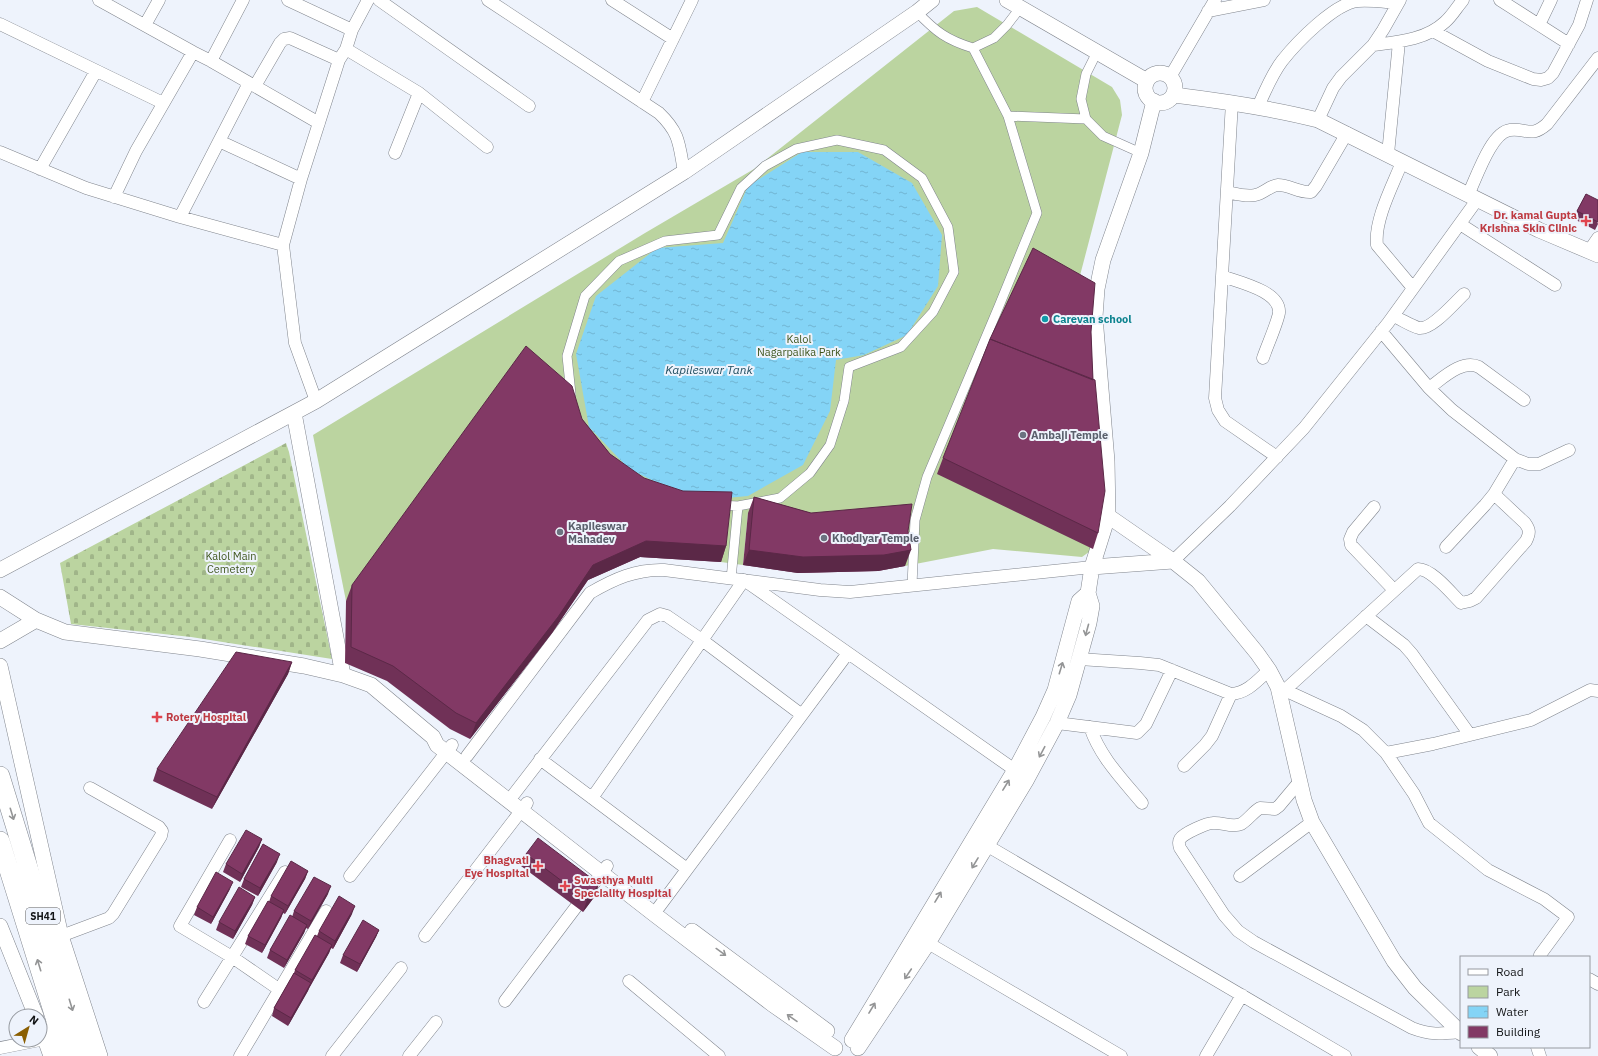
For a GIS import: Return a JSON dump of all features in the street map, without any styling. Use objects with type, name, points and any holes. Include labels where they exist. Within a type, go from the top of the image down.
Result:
[{"type":"main road","name":"SH41","points":[[0,776],[86,1056]]},
{"type":"main road","name":"SH41","points":[[0,841],[67,1056]]},
{"type":"street","points":[[98,0],[319,123]]},
{"type":"street","points":[[145,25],[159,0]]},
{"type":"street","points":[[210,61],[243,0]]},
{"type":"street","points":[[288,0],[352,30]]},
{"type":"street","points":[[316,401],[295,342],[283,245],[301,179],[340,60],[346,49],[352,30],[368,0]]},
{"type":"street","points":[[379,0],[529,106]]},
{"type":"street","points":[[488,0],[659,113],[669,122],[676,133],[684,172]]},
{"type":"street","points":[[612,0],[628,4],[673,39]]},
{"type":"street","points":[[642,102],[692,0]]},
{"type":"street","points":[[0,570],[316,401],[684,172],[917,12],[932,0]]},
{"type":"street","points":[[1007,0],[1147,81]]},
{"type":"street","points":[[1170,76],[1215,0]]},
{"type":"street","points":[[1208,11],[1264,0]]},
{"type":"street","points":[[1373,45],[1399,42],[1433,31],[1446,22],[1463,0]]},
{"type":"street","points":[[1500,0],[1569,44]]},
{"type":"street","points":[[1539,25],[1551,0]]},
{"type":"street","points":[[1433,31],[1488,61],[1533,79],[1541,80],[1548,78],[1553,73],[1579,25],[1587,0]]},
{"type":"street","points":[[1258,107],[1273,75],[1282,61],[1329,15],[1341,7],[1358,1],[1399,1],[1373,45],[1341,77],[1333,88],[1318,120]]},
{"type":"street","points":[[917,12],[934,29],[955,42],[973,48],[994,38],[1007,25],[1020,8]]},
{"type":"street","points":[[0,24],[163,103]]},
{"type":"street","points":[[180,217],[219,141],[252,85],[284,39],[290,38],[340,60]]},
{"type":"street","points":[[1388,154],[1399,42]]},
{"type":"street","points":[[912,585],[915,520],[927,477],[1037,213],[1008,116],[973,48]]},
{"type":"street","points":[[346,49],[419,93],[487,147]]},
{"type":"street","points":[[114,197],[136,151],[193,52]]},
{"type":"street","points":[[1097,52],[1086,74],[1081,100],[1086,119],[1103,136],[1141,153]]},
{"type":"street","points":[[467,756],[590,593],[606,584],[634,573],[649,570],[820,590],[850,592],[1092,567],[1173,561],[1230,506],[1304,428],[1393,316],[1460,224],[1472,198],[1491,146],[1498,137],[1504,131],[1511,130],[1536,132],[1542,129],[1598,58]]},
{"type":"street","points":[[40,169],[96,71]]},
{"type":"street","points":[[1157,74],[1170,76],[1174,82],[1174,95],[1170,100],[1164,103],[1154,101],[1147,94],[1145,88],[1147,81],[1151,76],[1157,74]]},
{"type":"street","points":[[394,153],[419,93]]},
{"type":"street","points":[[1174,95],[1232,102],[1318,120],[1347,133],[1472,198],[1540,230],[1594,253],[1598,238]]},
{"type":"street","points":[[847,1049],[928,944],[986,845],[1027,779],[1057,723],[1069,695],[1092,606],[1088,593],[1092,567],[1108,516],[1107,461],[1095,317],[1097,289],[1103,260],[1141,153],[1154,101]]},
{"type":"street","points":[[1232,102],[1215,398],[1218,410],[1225,421],[1277,457]]},
{"type":"street","points":[[1008,116],[1086,119]]},
{"type":"street","points":[[1227,192],[1247,196],[1256,195],[1275,185],[1287,186],[1305,192],[1311,192],[1347,133]]},
{"type":"street","points":[[573,400],[570,394],[567,356],[585,296],[619,261],[665,241],[718,235],[741,188],[765,166],[796,149],[837,140],[884,150],[922,178],[948,227],[954,272],[933,312],[901,346],[849,367],[844,401],[830,445],[810,473],[780,498],[738,506],[706,504]]},
{"type":"street","points":[[219,141],[301,179]]},
{"type":"street","points":[[0,152],[86,188],[180,217],[283,245]]},
{"type":"street","points":[[1402,162],[1378,224],[1376,236],[1377,245],[1413,288]]},
{"type":"street","points":[[1460,224],[1555,286]]},
{"type":"street","points":[[1222,276],[1266,292],[1277,304],[1279,313],[1263,358]]},
{"type":"street","points":[[1393,316],[1420,328],[1426,327],[1434,323],[1464,294]]},
{"type":"street","points":[[1381,331],[1429,388],[1471,426],[1515,459],[1528,464],[1539,464],[1569,450]]},
{"type":"street","points":[[1429,388],[1454,370],[1473,364],[1524,400]]},
{"type":"street","points":[[294,413],[343,675]]},
{"type":"street","points":[[1446,547],[1473,519],[1494,494],[1515,459]]},
{"type":"street","points":[[1282,689],[1418,569],[1424,569],[1431,573],[1460,603],[1470,602],[1476,598],[1526,541],[1530,534],[1529,528],[1525,523],[1494,494]]},
{"type":"street","points":[[731,579],[738,506]]},
{"type":"street","points":[[1374,507],[1353,532],[1350,538],[1351,545],[1394,590]]},
{"type":"street","points":[[1108,516],[1173,561],[1198,581],[1269,670],[1282,689],[1304,800],[1312,822],[1394,961],[1415,988],[1460,1032]]},
{"type":"street","points":[[592,798],[744,580]]},
{"type":"street","points":[[744,580],[1027,779]]},
{"type":"street","points":[[847,1049],[1015,770],[1043,717],[1055,690],[1079,601],[1088,593]]},
{"type":"street","points":[[0,597],[36,620],[65,632],[200,649],[304,666],[343,675],[371,685],[433,737],[437,745],[467,756],[514,794],[524,807]]},
{"type":"street","points":[[514,794],[648,620],[660,614],[667,616],[702,640],[802,715]]},
{"type":"street","points":[[1366,616],[1404,645],[1412,654],[1470,735]]},
{"type":"street","points":[[0,641],[36,620]]},
{"type":"street","points":[[659,906],[848,653]]},
{"type":"street","points":[[1079,659],[1140,662],[1159,665],[1230,694],[1238,694],[1249,688],[1269,670]]},
{"type":"street","points":[[0,666],[62,936],[100,1056]]},
{"type":"street","points":[[1057,723],[1137,733],[1142,730],[1146,724],[1172,670]]},
{"type":"street","points":[[1282,689],[1340,716],[1363,730],[1386,753],[1414,794],[1429,823],[1488,870],[1544,899],[1568,917],[1540,956]]},
{"type":"street","points":[[1386,753],[1433,744],[1531,720],[1590,690],[1598,691]]},
{"type":"street","points":[[1184,766],[1212,736],[1230,694]]},
{"type":"street","points":[[1090,727],[1096,744],[1104,757],[1142,803]]},
{"type":"street","points":[[450,749],[772,1004],[847,1049]]},
{"type":"street","points":[[350,876],[450,749]]},
{"type":"street","points":[[540,759],[687,869]]},
{"type":"street","points":[[1300,781],[1275,809],[1260,808],[1241,824],[1234,825],[1215,822],[1208,824],[1180,839],[1180,848],[1224,915],[1238,931],[1254,942],[1412,1028],[1437,1034],[1460,1032]]},
{"type":"street","points":[[62,936],[109,918],[113,914],[161,836],[162,831],[159,827],[90,788]]},
{"type":"street","points":[[424,936],[524,807]]},
{"type":"street","points":[[1240,876],[1312,822]]},
{"type":"street","points":[[230,840],[180,926],[232,957],[280,990]]},
{"type":"street","points":[[986,845],[1345,1056]]},
{"type":"street","points":[[604,870],[659,906],[847,1049]]},
{"type":"street","points":[[504,1001],[604,870]]},
{"type":"street","points":[[204,1002],[285,872]]},
{"type":"street","points":[[240,1056],[326,911]]},
{"type":"street","points":[[0,926],[33,1008]]},
{"type":"street","points":[[928,944],[1121,1056]]},
{"type":"street","points":[[332,1056],[401,968]]},
{"type":"street","points":[[629,981],[719,1056]]},
{"type":"street","points":[[1206,1056],[1242,995]]},
{"type":"street","points":[[409,1056],[436,1022]]},
{"type":"street","points":[[1480,1048],[1490,1056]]},
{"type":"green space","name":"Kalol Nagarpalika Park","points":[[977,7],[1112,87],[1120,100],[1122,115],[1077,287],[1093,549],[1082,557],[993,549],[905,566],[906,520],[748,513],[743,565],[721,562],[726,508],[638,494],[520,362],[346,601],[313,435],[645,233],[754,169],[954,11]]},
{"type":"green space","name":"Kalol Main Cemetery","points":[[286,443],[332,659],[191,637],[71,624],[60,563]]},
{"type":"water","name":"Kapileswar Tank","points":[[802,152],[858,152],[912,183],[942,235],[938,286],[907,335],[864,355],[836,360],[830,411],[803,465],[748,496],[695,501],[629,469],[589,427],[576,354],[596,296],[657,248],[723,243],[748,186]]},
{"type":"building","points":[[1586,194],[1598,200],[1598,222],[1577,211]]},
{"type":"building","name":"Carevan school","points":[[1033,248],[1095,283],[1091,332],[1093,380],[990,339]]},
{"type":"building","name":"Ambaji Temple","points":[[990,339],[1095,380],[1105,491],[1098,533],[943,458]]},
{"type":"building","name":"Kapileswar Mahadev","points":[[526,346],[572,386],[582,419],[610,454],[644,478],[683,491],[732,492],[726,546],[646,541],[593,565],[558,617],[476,723],[456,713],[393,666],[351,647],[352,585]]},
{"type":"building","name":"Khodiyar Temple","points":[[754,497],[811,513],[912,504],[908,531],[911,550],[884,555],[803,557],[749,550]]},
{"type":"building","points":[[236,652],[292,662],[217,797],[157,769]]},
{"type":"building","points":[[246,830],[262,839],[242,874],[226,864]]},
{"type":"building","points":[[538,838],[599,884],[587,900],[526,854]]},
{"type":"building","points":[[263,844],[280,854],[260,888],[244,879]]},
{"type":"building","points":[[291,861],[308,871],[288,906],[271,896]]},
{"type":"building","points":[[216,872],[233,882],[213,917],[197,907]]},
{"type":"building","points":[[314,877],[331,886],[311,921],[294,911]]},
{"type":"building","points":[[239,887],[255,897],[235,931],[219,922]]},
{"type":"building","points":[[339,896],[355,906],[335,941],[319,931]]},
{"type":"building","points":[[268,901],[284,910],[265,945],[248,936]]},
{"type":"building","points":[[290,915],[307,925],[287,960],[270,950]]},
{"type":"building","points":[[363,920],[379,930],[360,964],[343,955]]},
{"type":"building","points":[[315,935],[332,945],[312,980],[295,970]]},
{"type":"building","points":[[294,973],[311,983],[291,1018],[274,1008]]},
{"type":"place","name":"Dr. kamal Gupta Krishna Skin Clinic","points":[[1586,221]]},
{"type":"place","name":"Carevan school","points":[[1045,319]]},
{"type":"place","name":"Ambaji Temple","points":[[1023,435]]},
{"type":"place","name":"Kapileswar Mahadev","points":[[560,532]]},
{"type":"place","name":"Khodiyar Temple","points":[[824,538]]},
{"type":"place","name":"Rotery Hospital","points":[[157,717]]},
{"type":"place","name":"Bhagvati Eye Hospital","points":[[538,866]]},
{"type":"place","name":"Swasthya Multi Speciality Hospital","points":[[565,886]]}]
